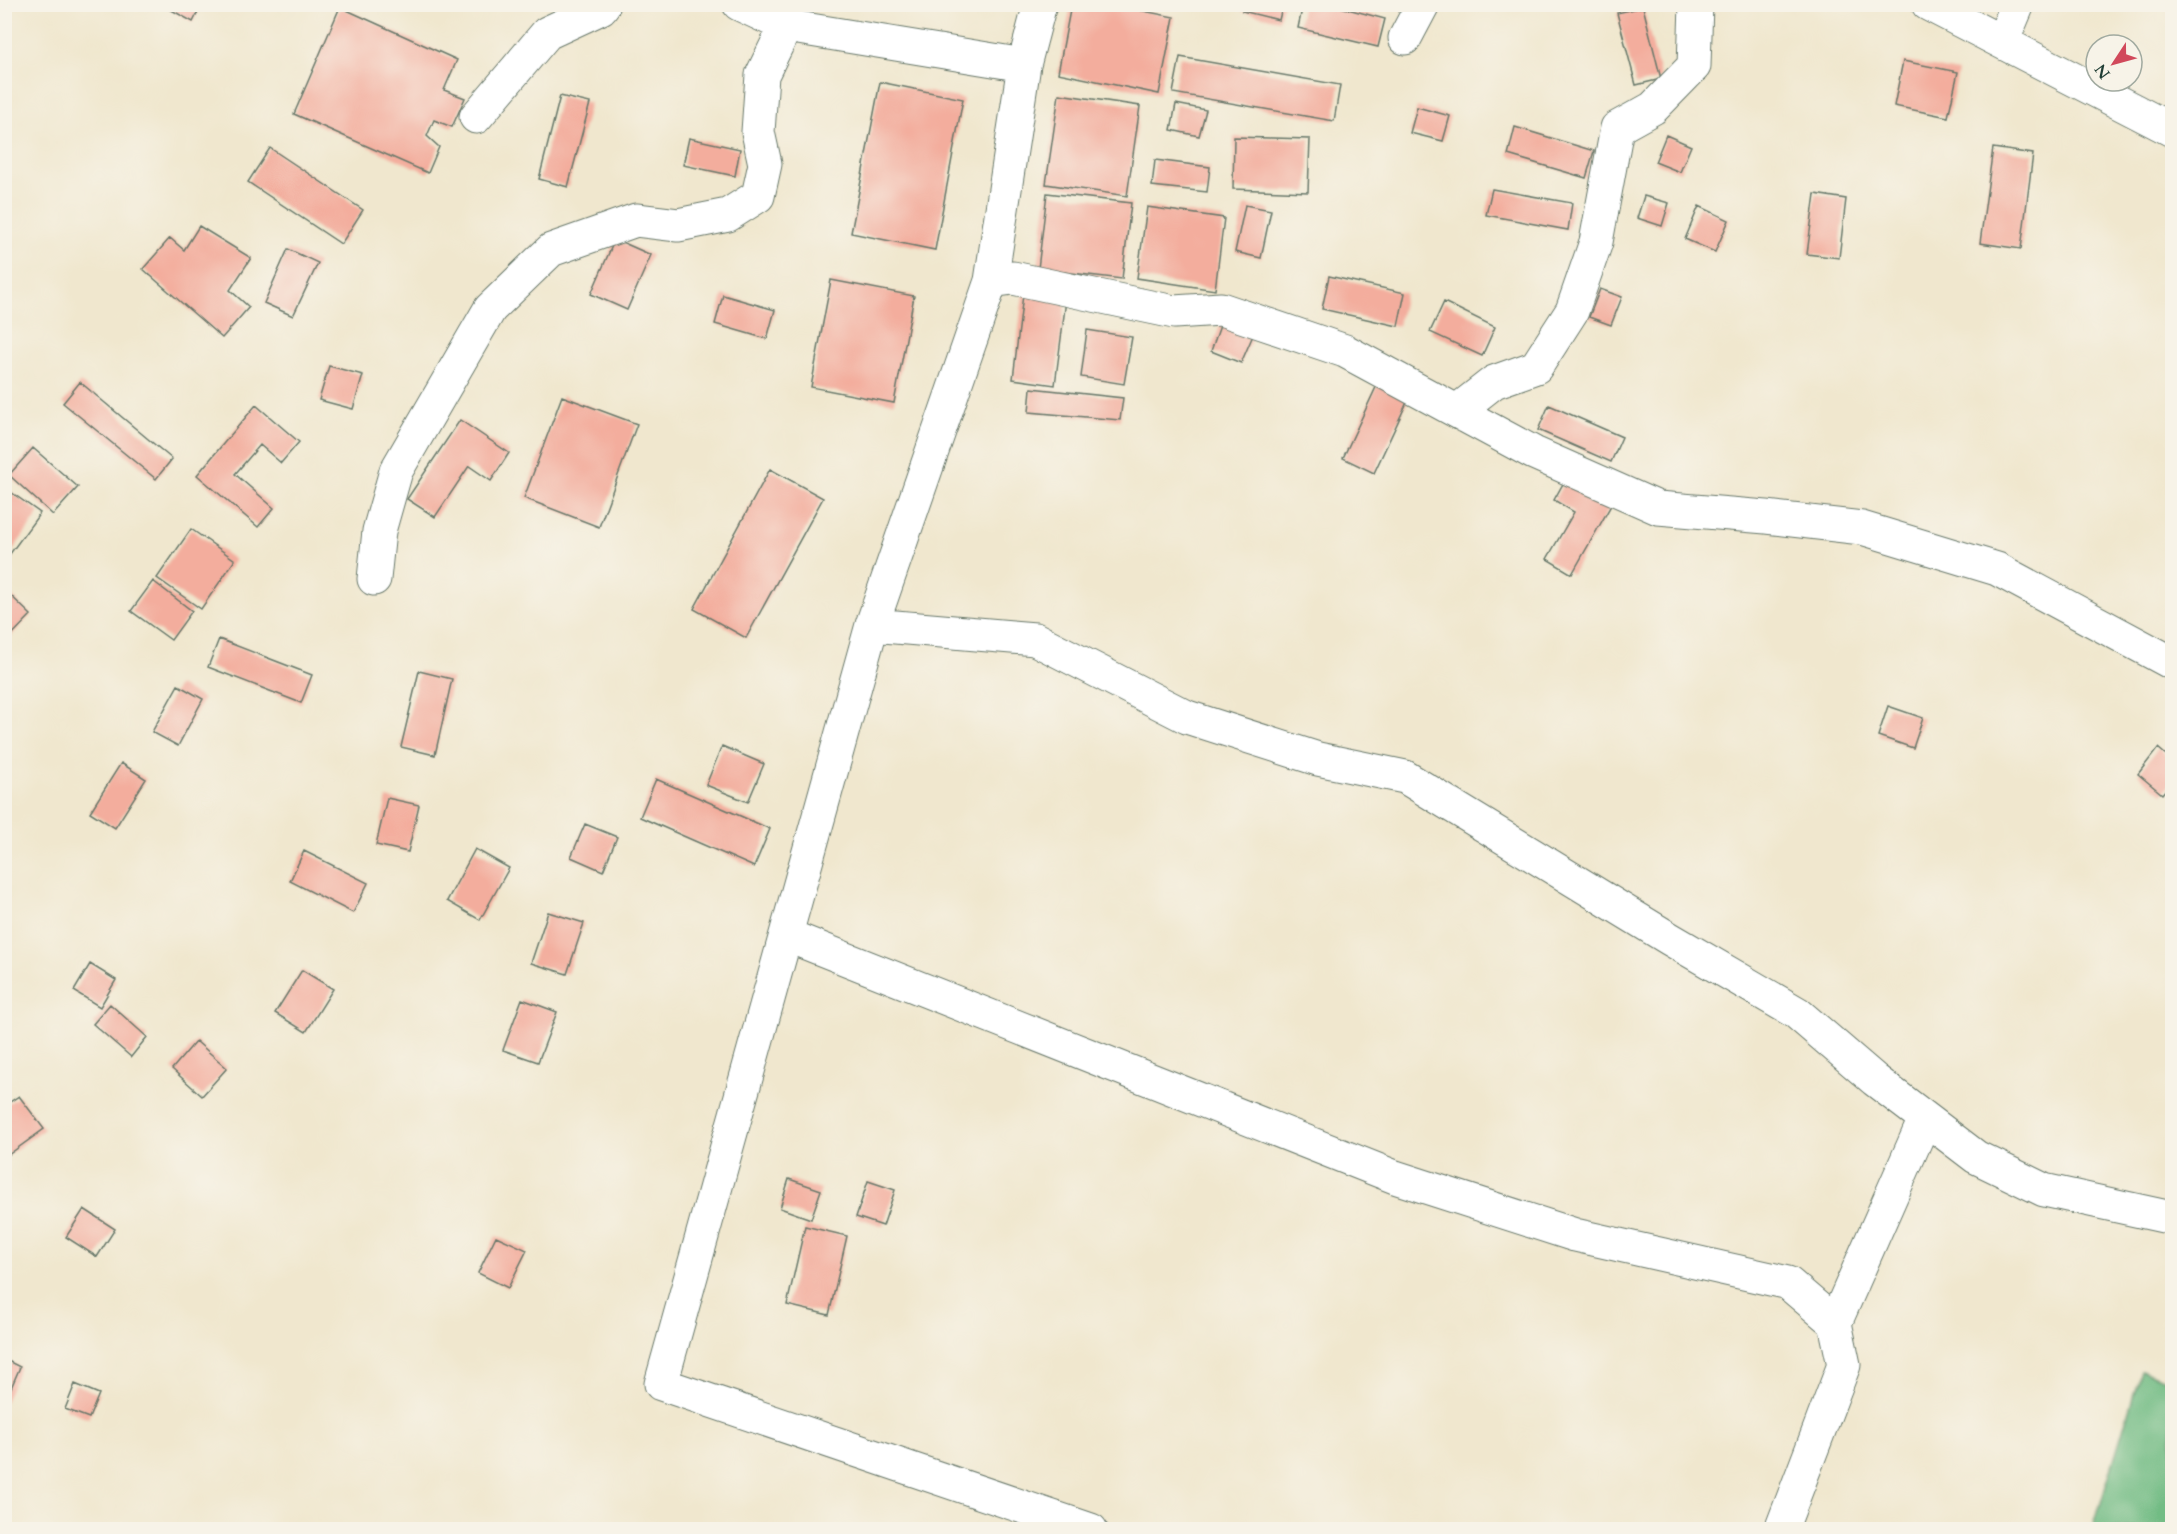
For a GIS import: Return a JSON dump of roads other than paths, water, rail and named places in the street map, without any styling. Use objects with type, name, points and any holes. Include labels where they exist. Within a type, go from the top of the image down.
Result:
[{"type":"street","points":[[476,117],[547,33],[601,8],[604,4]]},
{"type":"street","points":[[739,4],[786,26],[1024,65]]},
{"type":"street","points":[[1040,4],[1024,65],[991,281],[872,625],[661,1384],[1091,1530]]},
{"type":"street","points":[[1404,38],[1423,4]]},
{"type":"street","points":[[1457,411],[1494,382],[1536,367],[1572,311],[1596,242],[1617,128],[1653,108],[1694,66],[1696,4]]},
{"type":"street","points":[[1928,4],[2172,130]]},
{"type":"street","points":[[2002,42],[2018,4]]},
{"type":"street","points":[[374,579],[379,531],[396,471],[490,309],[498,301],[551,250],[636,220],[678,225],[728,215],[758,196],[765,164],[758,132],[762,75],[786,26]]},
{"type":"street","points":[[991,281],[1013,278],[1174,312],[1221,309],[1345,351],[1534,453],[1658,508],[1862,528],[1997,569],[2172,663]]},
{"type":"street","points":[[872,625],[1035,639],[1187,717],[1318,759],[1405,777],[1670,939],[1797,1013],[1875,1080],[1976,1157],[2044,1191],[2172,1218]]},
{"type":"street","points":[[786,935],[1395,1177],[1575,1235],[1788,1283],[1835,1323]]},
{"type":"street","points":[[1781,1530],[1844,1365],[1835,1323],[1925,1119]]}]
